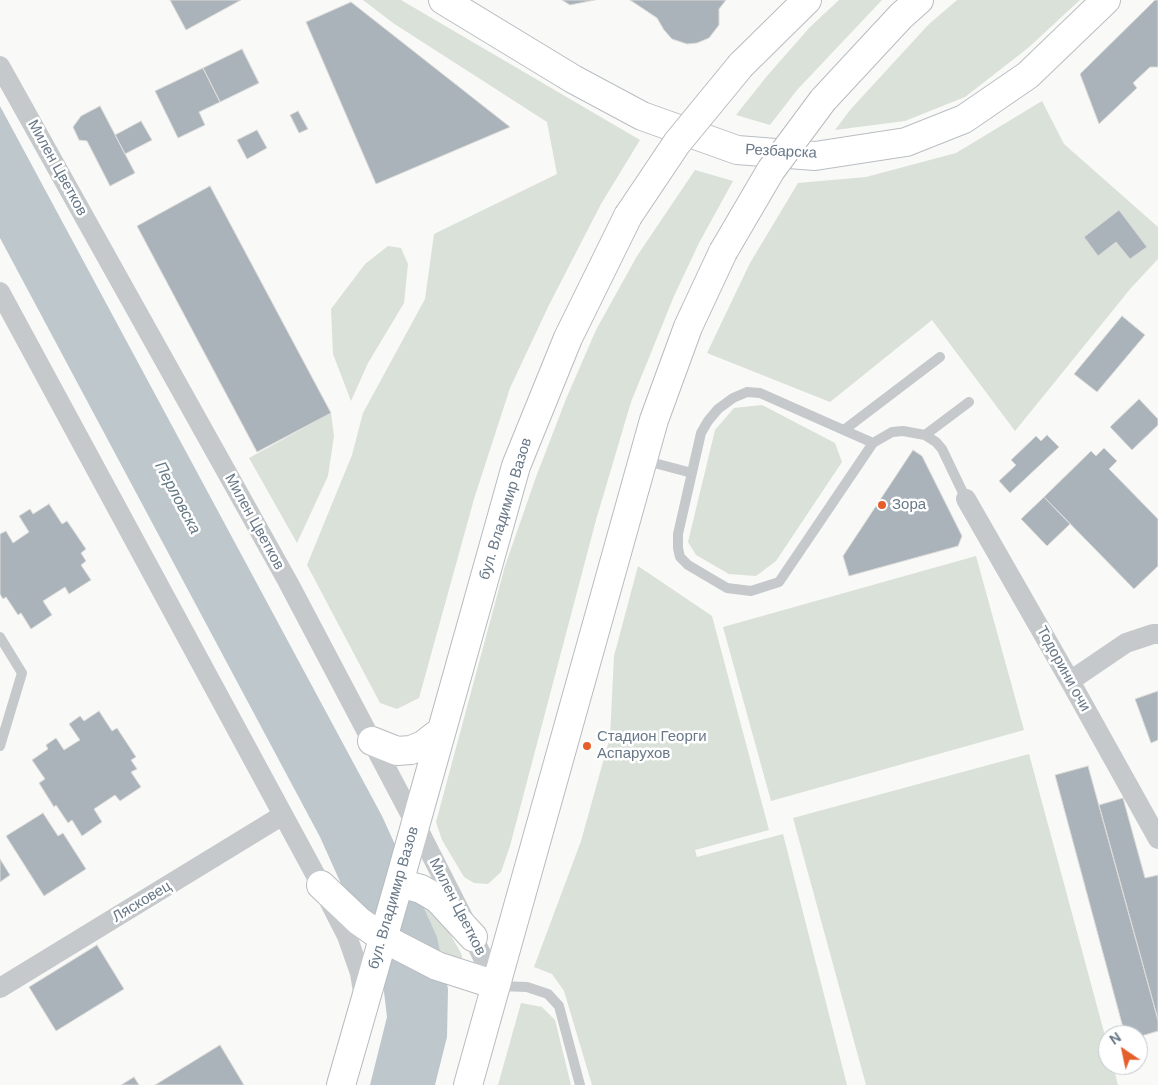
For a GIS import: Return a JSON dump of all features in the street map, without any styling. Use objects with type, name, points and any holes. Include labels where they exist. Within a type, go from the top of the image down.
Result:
[{"type":"main road","name":"Резбарска","points":[[443,0],[573,79],[642,116],[737,150],[815,156],[906,142],[964,119],[1028,75],[1106,0]]},
{"type":"main road","name":"бул. Владимир Вазов","points":[[341,1085],[516,466],[568,338],[628,216],[677,143],[741,65],[807,0]]},
{"type":"main road","points":[[468,1085],[642,460],[654,420],[688,327],[723,252],[771,170],[823,100],[894,23],[919,0]]},
{"type":"main road","points":[[372,742],[397,751],[411,750],[423,745],[441,731]]},
{"type":"main road","points":[[399,883],[421,888],[438,899],[473,937]]},
{"type":"main road","points":[[321,885],[359,921],[383,938],[438,966],[496,985]]},
{"type":"street","name":"Милен Цветков","points":[[0,66],[288,582],[415,823],[496,985]]},
{"type":"street","points":[[0,292],[321,885],[347,936],[360,973],[365,1002]]},
{"type":"street","name":"Тодорини очи","points":[[966,499],[1158,839]]},
{"type":"street","points":[[1070,681],[1126,643],[1158,634]]},
{"type":"street","name":"Лясковец","points":[[0,988],[282,815]]},
{"type":"lane","points":[[844,430],[940,356]]},
{"type":"lane","points":[[873,443],[760,393],[746,392],[733,398],[718,408],[701,433],[678,534],[680,557],[688,565],[727,588],[751,591],[779,582],[873,443],[892,432],[903,431],[925,435],[936,442],[942,450],[966,499]]},
{"type":"lane","points":[[925,435],[969,402]]},
{"type":"lane","points":[[642,460],[692,473]]},
{"type":"lane","points":[[0,637],[22,673],[0,746]]},
{"type":"lane","points":[[496,985],[527,987],[548,994],[559,1006],[580,1085]]},
{"type":"shaded area","points":[[363,0],[401,0],[640,140],[601,204],[549,305],[510,388],[474,499],[419,698],[397,709],[380,703],[307,565],[352,455],[363,413],[425,299],[434,234],[557,174],[547,122],[393,23]]},
{"type":"shaded area","points":[[839,0],[882,0],[797,90],[770,125],[736,115],[810,27]]},
{"type":"shaded area","points":[[957,0],[1080,0],[1028,48],[965,97],[905,121],[835,130],[850,110],[929,24]]},
{"type":"shaded area","points":[[1042,101],[1064,144],[1158,227],[1158,259],[1131,288],[1015,431],[932,320],[830,402],[707,353],[750,263],[798,183],[866,177],[956,153]]},
{"type":"shaded area","points":[[695,170],[733,181],[699,243],[674,296],[631,402],[596,520],[510,846],[501,872],[488,884],[474,883],[464,877],[442,840],[436,822],[505,566],[566,399],[596,330],[637,256]]},
{"type":"shaded area","points":[[388,246],[401,248],[408,264],[404,303],[368,363],[351,401],[333,354],[331,309],[365,264]]},
{"type":"shaded area","points":[[762,405],[835,443],[842,462],[776,561],[756,576],[729,574],[696,555],[688,542],[715,430],[734,408]]},
{"type":"shaded area","points":[[331,413],[334,436],[328,476],[297,543],[249,458]]},
{"type":"shaded area","points":[[976,556],[1024,730],[771,801],[723,627]]},
{"type":"shaded area","points":[[638,566],[712,616],[769,830],[695,850],[697,857],[783,834],[847,1085],[592,1085],[564,991],[552,974],[534,967],[581,841],[610,737],[614,656]]},
{"type":"shaded area","points":[[1029,754],[1102,1025],[1098,1025],[1098,1075],[1116,1075],[1118,1085],[866,1085],[793,818]]},
{"type":"shaded area","points":[[413,900],[434,905],[462,958],[457,958],[423,945]]},
{"type":"shaded area","points":[[521,1003],[542,1007],[555,1020],[571,1085],[498,1085]]},
{"type":"water","name":"Перловска","points":[[0,106],[382,816],[437,937],[448,989],[447,1037],[435,1085],[370,1085],[387,1017],[382,975],[320,837],[0,238]]},
{"type":"building","points":[[170,0],[241,0],[186,30]]},
{"type":"building","points":[[562,0],[595,0],[570,5]]},
{"type":"building","points":[[630,0],[726,0],[719,9],[719,25],[709,38],[697,43],[687,44],[672,39],[657,18]]},
{"type":"building","points":[[1155,0],[1158,0],[1158,67],[1150,67],[1133,83],[1137,88],[1099,124],[1080,74]]},
{"type":"building","points":[[351,2],[510,127],[376,184],[306,22]]},
{"type":"building","points":[[242,49],[259,83],[220,102],[203,68]]},
{"type":"building","points":[[203,68],[220,102],[199,112],[205,125],[178,138],[155,91]]},
{"type":"building","points":[[100,106],[135,173],[110,186],[87,141],[79,140],[73,127],[81,116]]},
{"type":"building","points":[[298,111],[308,129],[299,133],[290,115]]},
{"type":"building","points":[[141,121],[152,140],[125,154],[115,135]]},
{"type":"building","points":[[257,130],[267,148],[247,159],[237,140]]},
{"type":"building","points":[[210,186],[331,413],[257,452],[137,226]]},
{"type":"building","points":[[1119,210],[1147,247],[1130,259],[1116,242],[1098,256],[1084,237]]},
{"type":"building","points":[[1122,316],[1145,335],[1097,392],[1074,374]]},
{"type":"building","points":[[1139,399],[1158,419],[1158,425],[1132,450],[1110,427]]},
{"type":"building","points":[[1047,435],[1059,447],[1010,493],[999,481],[1016,465],[1011,460],[1036,436],[1041,441]]},
{"type":"building","points":[[1104,448],[1117,461],[1109,469],[1158,519],[1158,566],[1134,589],[1044,497],[1091,451],[1096,456]]},
{"type":"building","points":[[913,450],[922,456],[962,536],[958,546],[849,576],[843,556]]},
{"type":"building","points":[[1044,497],[1070,524],[1047,546],[1021,519]]},
{"type":"building","points":[[49,504],[62,524],[67,521],[86,549],[81,553],[86,561],[81,565],[91,580],[69,594],[65,587],[43,601],[52,615],[31,629],[21,613],[18,615],[6,597],[3,599],[0,594],[0,534],[6,531],[13,543],[29,532],[19,516],[30,509],[33,514]]},
{"type":"building","points":[[1158,691],[1158,740],[1151,743],[1135,699]]},
{"type":"building","points":[[99,711],[112,731],[117,728],[136,757],[131,760],[137,769],[131,772],[141,787],[120,801],[115,795],[94,809],[102,822],[82,836],[72,820],[68,823],[56,805],[54,807],[39,783],[45,779],[32,760],[48,749],[46,745],[56,738],[64,750],[80,740],[69,724],[80,716],[84,721]]},
{"type":"building","points":[[1088,766],[1158,1020],[1158,1031],[1148,1034],[1148,1025],[1122,1025],[1055,775]]},
{"type":"building","points":[[1123,798],[1145,878],[1158,875],[1158,1020],[1099,805]]},
{"type":"building","points":[[43,813],[58,836],[63,833],[86,869],[44,896],[6,836]]},
{"type":"building","points":[[0,859],[10,875],[0,882]]},
{"type":"building","points":[[97,945],[124,989],[56,1031],[29,987]]},
{"type":"building","points":[[220,1045],[244,1085],[155,1085]]},
{"type":"building","points":[[134,1077],[139,1085],[121,1085]]},
{"type":"place","name":"Зора","points":[[882,505]]},
{"type":"place","name":"Стадион Георги Аспарухов","points":[[587,746]]}]
